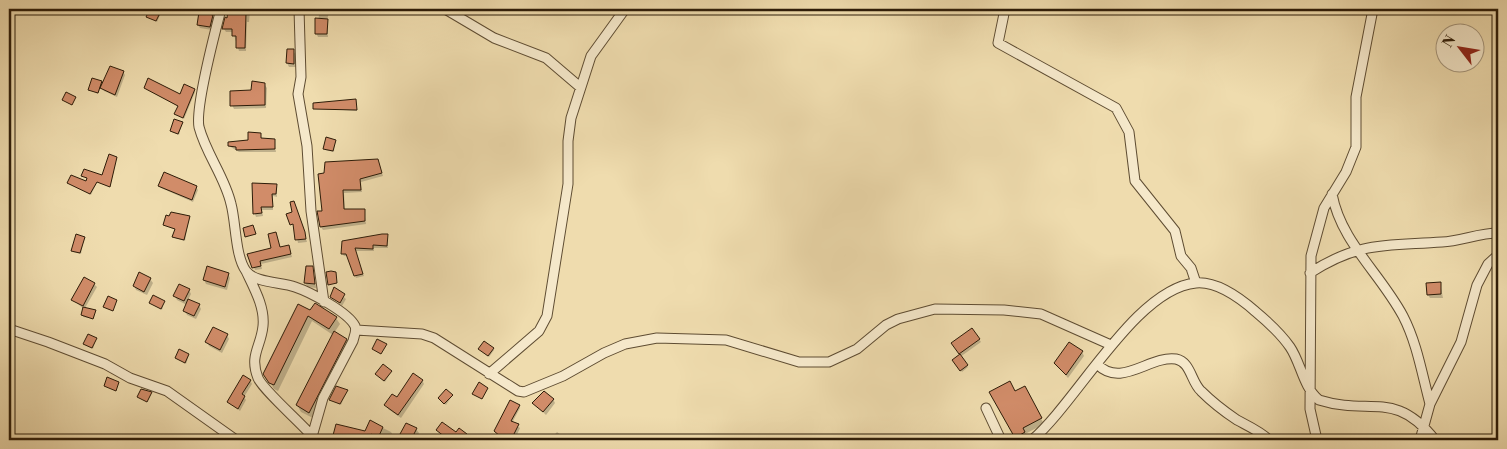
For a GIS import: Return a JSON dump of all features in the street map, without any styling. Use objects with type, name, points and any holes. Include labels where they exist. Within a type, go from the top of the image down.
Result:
[{"type":"street","points":[[221,9],[202,93],[198,120],[204,141],[229,196],[240,255],[258,298],[262,314],[263,326],[254,358],[259,380],[311,438]]},
{"type":"street","points":[[299,9],[301,77],[298,100],[307,146],[311,211],[324,302]]},
{"type":"street","points":[[445,9],[494,38],[546,58],[580,87]]},
{"type":"street","points":[[490,374],[539,331],[547,316],[568,184],[568,141],[571,118],[591,56],[625,9]]},
{"type":"street","points":[[1005,9],[998,43],[1116,108],[1129,132],[1135,181],[1175,231],[1181,256],[1191,268],[1196,283]]},
{"type":"street","points":[[1318,440],[1310,409],[1311,256],[1321,217],[1332,194],[1349,167],[1356,147],[1356,97],[1373,9]]},
{"type":"street","points":[[1332,194],[1340,223],[1402,314],[1416,348],[1430,404]]},
{"type":"street","points":[[1310,273],[1340,255],[1357,250],[1376,246],[1442,242],[1498,233]]},
{"type":"street","points":[[1420,440],[1430,404],[1461,342],[1482,273],[1498,255]]},
{"type":"street","points":[[246,271],[254,276],[295,287],[324,302],[348,318],[356,330],[353,341],[323,398],[311,438]]},
{"type":"street","points":[[1032,440],[1054,418],[1111,346],[1141,314],[1163,296],[1182,286],[1196,283],[1207,284],[1238,298],[1275,329],[1290,348],[1310,390],[1319,400],[1402,411],[1423,425],[1435,440]]},
{"type":"street","points":[[356,330],[422,334],[434,338],[518,391],[531,391],[625,344],[657,338],[726,340],[799,362],[829,362],[857,349],[886,325],[898,319],[935,308],[1004,310],[1041,314],[1111,346]]},
{"type":"street","points":[[9,329],[105,364],[130,378],[167,391],[236,440]]},
{"type":"street","points":[[1097,364],[1102,369],[1113,373],[1129,372],[1160,360],[1181,361],[1188,367],[1201,391],[1228,414],[1259,431],[1269,440]]},
{"type":"street","points":[[986,408],[1001,440]]},
{"type":"building","points":[[150,9],[162,9],[156,21],[146,17]]},
{"type":"building","points":[[228,9],[240,9],[240,13],[246,13],[245,48],[236,48],[236,36],[232,36],[232,29],[222,29],[225,17],[227,18]]},
{"type":"building","points":[[199,12],[213,15],[210,27],[197,25]]},
{"type":"building","points":[[315,18],[328,19],[327,34],[315,34]]},
{"type":"building","points":[[287,49],[294,49],[294,64],[286,63]]},
{"type":"building","points":[[110,66],[124,71],[115,95],[100,88]]},
{"type":"building","points":[[92,78],[102,81],[98,93],[88,90]]},
{"type":"building","points":[[148,78],[180,94],[184,84],[195,89],[183,118],[174,114],[178,106],[144,88]]},
{"type":"building","points":[[252,81],[265,83],[265,105],[230,106],[230,91],[251,90]]},
{"type":"building","points":[[66,92],[76,97],[72,105],[62,100]]},
{"type":"building","points":[[356,99],[357,110],[313,109],[313,103]]},
{"type":"building","points":[[174,119],[183,122],[178,134],[170,131]]},
{"type":"building","points":[[248,132],[261,133],[261,138],[275,139],[275,149],[236,150],[236,147],[228,146],[228,142],[248,140]]},
{"type":"building","points":[[326,137],[336,140],[333,151],[323,149]]},
{"type":"building","points":[[109,154],[117,157],[110,187],[97,182],[90,194],[67,183],[71,175],[86,181],[87,178],[81,176],[84,169],[102,175]]},
{"type":"building","points":[[378,159],[382,173],[360,179],[361,190],[343,190],[344,209],[365,209],[365,221],[320,227],[317,211],[322,211],[318,174],[324,173],[325,162]]},
{"type":"building","points":[[164,172],[197,186],[192,200],[158,186]]},
{"type":"building","points":[[252,183],[277,184],[276,194],[272,194],[273,207],[261,207],[262,213],[253,214]]},
{"type":"building","points":[[294,201],[306,239],[295,240],[293,224],[290,225],[286,214],[292,212],[290,202]]},
{"type":"building","points":[[171,212],[190,216],[184,240],[172,237],[175,229],[163,225],[166,215],[169,216]]},
{"type":"building","points":[[253,225],[256,234],[245,237],[243,228]]},
{"type":"building","points":[[276,232],[280,247],[289,245],[291,254],[260,261],[261,266],[252,268],[247,254],[271,248],[268,234]]},
{"type":"building","points":[[76,234],[85,237],[80,253],[71,251]]},
{"type":"building","points":[[388,234],[387,246],[373,245],[373,249],[355,248],[363,274],[354,276],[346,254],[341,254],[342,241]]},
{"type":"building","points":[[207,266],[229,273],[225,287],[203,280]]},
{"type":"building","points":[[306,266],[313,266],[315,284],[304,283]]},
{"type":"building","points":[[139,272],[151,278],[144,292],[133,286]]},
{"type":"building","points":[[326,272],[336,272],[337,283],[328,285]]},
{"type":"building","points":[[84,277],[95,283],[83,306],[71,300]]},
{"type":"building","points":[[1441,282],[1441,294],[1427,295],[1426,283]]},
{"type":"building","points":[[179,284],[190,289],[184,301],[173,296]]},
{"type":"building","points":[[334,287],[345,294],[340,303],[330,297]]},
{"type":"building","points":[[153,295],[165,301],[161,309],[149,303]]},
{"type":"building","points":[[108,296],[117,300],[113,311],[103,307]]},
{"type":"building","points":[[188,299],[200,304],[194,316],[183,311]]},
{"type":"building","points":[[315,303],[337,317],[329,329],[308,316],[274,385],[269,383],[263,374],[298,304],[310,310]]},
{"type":"building","points":[[83,307],[96,310],[93,319],[81,315]]},
{"type":"building","points":[[213,327],[228,334],[220,350],[205,342]]},
{"type":"building","points":[[972,328],[980,339],[959,354],[951,343]]},
{"type":"building","points":[[334,331],[347,339],[309,413],[296,405]]},
{"type":"building","points":[[88,334],[97,338],[92,348],[83,344]]},
{"type":"building","points":[[377,339],[387,344],[381,354],[372,349]]},
{"type":"building","points":[[484,341],[494,348],[488,356],[478,349]]},
{"type":"building","points":[[1069,342],[1083,351],[1066,375],[1054,363]]},
{"type":"building","points":[[179,349],[189,354],[185,363],[175,358]]},
{"type":"building","points":[[960,354],[968,365],[960,371],[952,360]]},
{"type":"building","points":[[383,364],[392,371],[384,381],[375,374]]},
{"type":"building","points":[[413,373],[423,380],[398,415],[384,405],[392,394],[397,397]]},
{"type":"building","points":[[243,375],[251,380],[242,394],[245,396],[238,409],[227,402]]},
{"type":"building","points":[[107,377],[119,382],[116,391],[104,386]]},
{"type":"building","points":[[1010,381],[1015,391],[1025,386],[1042,418],[1023,428],[1025,432],[1015,438],[989,392]]},
{"type":"building","points":[[479,382],[488,388],[482,399],[472,394]]},
{"type":"building","points":[[336,386],[348,390],[340,404],[329,400]]},
{"type":"building","points":[[141,389],[152,392],[147,402],[137,397]]},
{"type":"building","points":[[446,389],[453,395],[444,404],[438,398]]},
{"type":"building","points":[[544,391],[554,399],[543,412],[532,403]]},
{"type":"building","points":[[510,400],[520,405],[511,421],[519,424],[511,440],[500,440],[501,437],[494,431]]},
{"type":"building","points":[[370,420],[383,427],[378,438],[371,434],[367,440],[332,439],[336,424],[365,431]]},
{"type":"building","points":[[442,422],[456,432],[459,428],[467,434],[464,438],[467,440],[449,440],[436,430]]},
{"type":"building","points":[[406,423],[417,428],[411,440],[400,434]]}]
